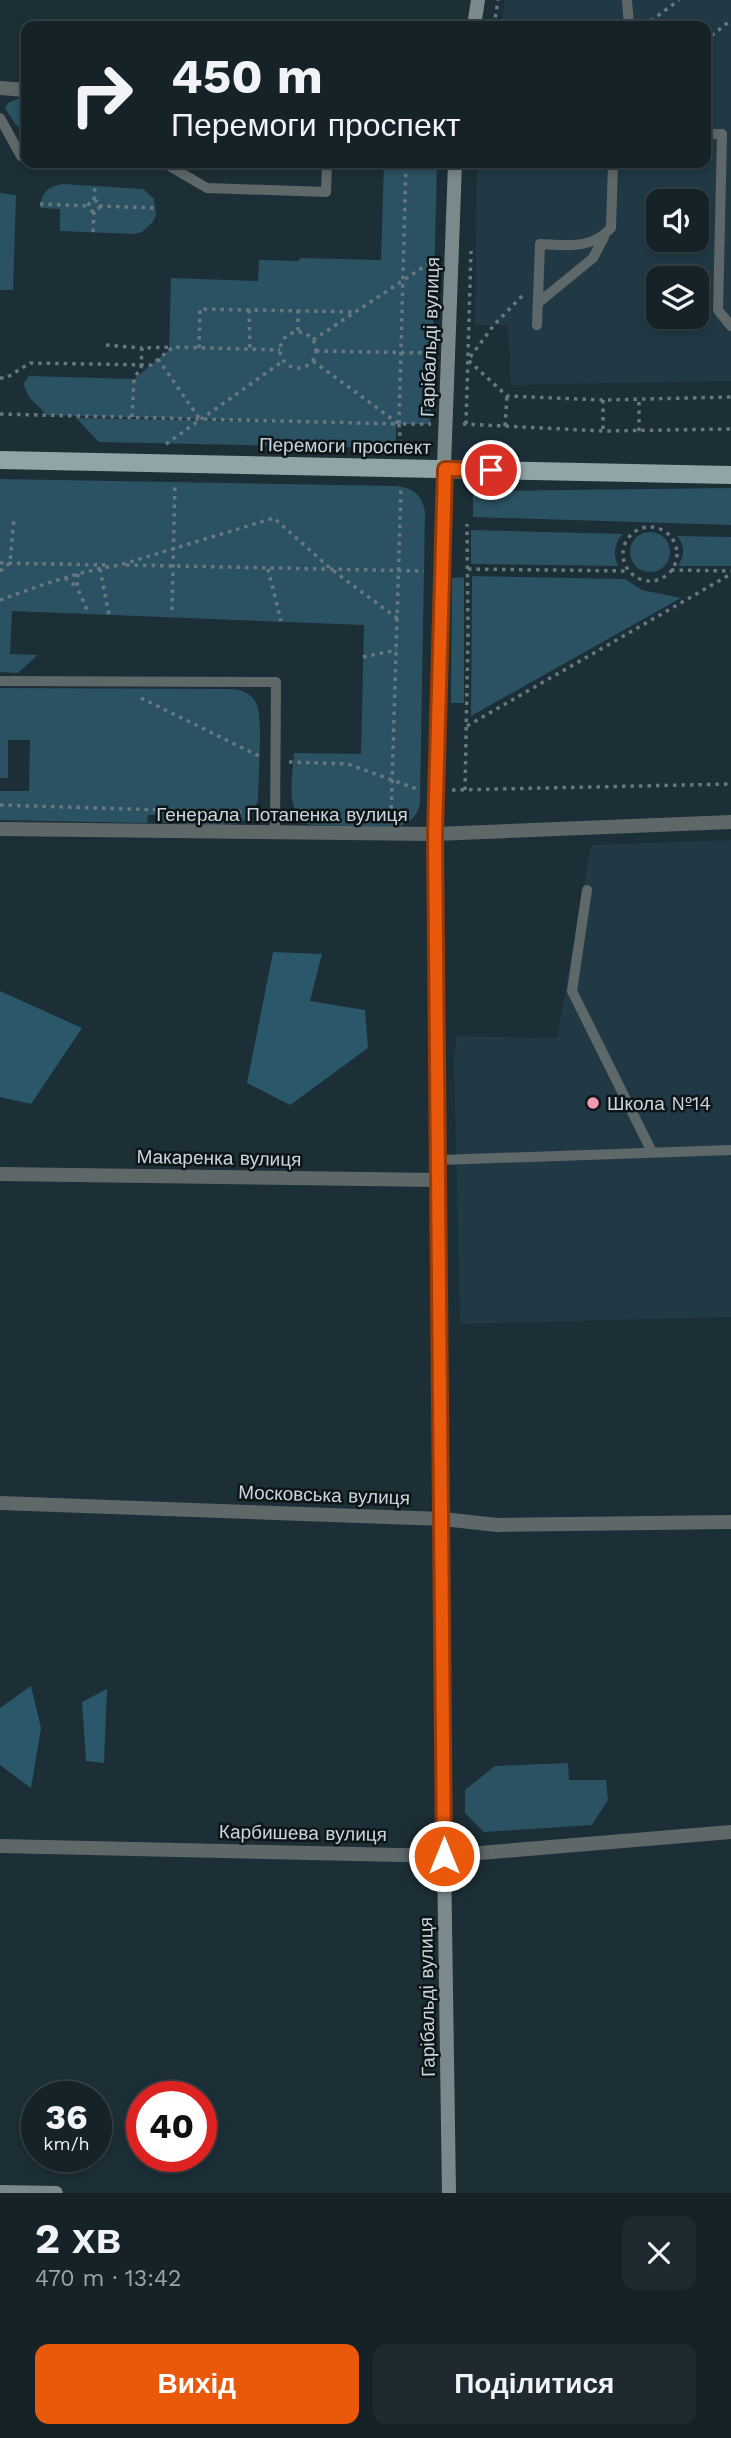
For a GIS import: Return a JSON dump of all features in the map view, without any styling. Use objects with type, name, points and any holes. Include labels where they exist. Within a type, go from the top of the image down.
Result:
[{"type":"main road","name":"Перемоги проспект","points":[[0,460],[731,475]]},
{"type":"street","points":[[475,21],[478,0]]},
{"type":"street","points":[[0,88],[21,90]]},
{"type":"street","name":"Гарібальді вулиця","points":[[449,2193],[435,834],[455,168]]},
{"type":"street","name":"Генерала Потапенка вулиця","points":[[0,829],[435,834],[729,819]]},
{"type":"street","name":"Макаренка вулиця","points":[[0,1174],[438,1180]]},
{"type":"street","name":"Московська вулиця","points":[[0,1503],[443,1519],[498,1525],[731,1522]]},
{"type":"street","name":"Карбишева вулиця","points":[[0,1846],[444,1856],[731,1832]]},
{"type":"street","points":[[0,2192],[56,2193]]},
{"type":"lane","points":[[626,0],[628,21]]},
{"type":"lane","points":[[0,118],[21,156]]},
{"type":"lane","points":[[726,134],[718,310],[731,326]]},
{"type":"lane","points":[[173,168],[207,188],[326,192],[327,168]]},
{"type":"lane","points":[[538,303],[593,258],[611,228],[613,168]]},
{"type":"lane","points":[[537,325],[540,244],[585,246],[604,236]]},
{"type":"lane","points":[[0,681],[276,682],[275,833]]},
{"type":"lane","points":[[587,890],[572,991],[652,1152]]},
{"type":"lane","points":[[439,1160],[731,1150]]},
{"type":"path","points":[[495,21],[498,0]]},
{"type":"path","points":[[652,21],[679,0]]},
{"type":"path","points":[[711,36],[731,20]]},
{"type":"path","points":[[401,448],[399,424],[406,168]]},
{"type":"path","points":[[40,204],[89,205],[94,200],[95,185]]},
{"type":"path","points":[[94,200],[99,206]]},
{"type":"path","points":[[89,205],[89,209],[94,211]]},
{"type":"path","points":[[93,232],[94,211],[99,206],[156,208]]},
{"type":"path","points":[[466,424],[471,239]]},
{"type":"path","points":[[313,340],[434,260]]},
{"type":"path","points":[[468,360],[494,325],[538,280]]},
{"type":"path","points":[[199,348],[200,309],[354,312]]},
{"type":"path","points":[[249,310],[250,349]]},
{"type":"path","points":[[298,310],[298,332]]},
{"type":"path","points":[[298,332],[310,336],[313,340],[316,351],[313,361],[307,367],[292,368],[283,361],[279,350],[284,338],[289,334],[298,332]]},
{"type":"path","points":[[106,345],[279,350]]},
{"type":"path","points":[[0,378],[6,378],[30,363],[141,367],[151,365],[173,347]]},
{"type":"path","points":[[132,417],[134,379],[141,367],[142,348]]},
{"type":"path","points":[[316,351],[432,353]]},
{"type":"path","points":[[158,359],[199,419]]},
{"type":"path","points":[[468,360],[507,396],[603,400],[731,397]]},
{"type":"path","points":[[166,444],[283,361]]},
{"type":"path","points":[[313,361],[399,424]]},
{"type":"path","points":[[506,426],[507,396]]},
{"type":"path","points":[[639,399],[639,431]]},
{"type":"path","points":[[603,400],[603,431]]},
{"type":"path","points":[[0,414],[466,424],[603,431],[731,429]]},
{"type":"path","points":[[172,610],[175,483]]},
{"type":"path","points":[[391,826],[389,815],[401,487]]},
{"type":"path","points":[[0,571],[10,563],[14,517]]},
{"type":"path","points":[[0,600],[78,574],[120,565],[274,518],[331,569],[398,620]]},
{"type":"path","points":[[465,790],[467,524]]},
{"type":"path","points":[[651,526],[670,535],[676,544],[678,555],[671,570],[660,580],[649,582],[638,579],[629,571],[624,564],[622,553],[631,534],[640,528],[651,526]]},
{"type":"path","points":[[0,562],[424,571]]},
{"type":"path","points":[[100,568],[109,615]]},
{"type":"path","points":[[268,568],[281,621]]},
{"type":"path","points":[[468,569],[629,571]]},
{"type":"path","points":[[671,570],[731,573]]},
{"type":"path","points":[[467,726],[731,573]]},
{"type":"path","points":[[78,574],[77,587],[89,614]]},
{"type":"path","points":[[65,578],[77,587]]},
{"type":"path","points":[[363,657],[397,650]]},
{"type":"path","points":[[108,681],[276,765],[294,761],[348,764],[420,790],[731,783]]},
{"type":"path","points":[[0,805],[275,813]]},
{"type":"shaded area","points":[[505,0],[731,0],[731,381],[511,385],[508,325],[475,325],[477,168],[711,168],[711,21],[502,21]]},
{"type":"shaded area","points":[[21,98],[21,128],[5,108],[8,103]]},
{"type":"shaded area","points":[[384,168],[437,168],[431,416],[429,424],[396,424],[396,448],[99,442],[76,418],[306,422],[47,415],[29,397],[23,384],[29,376],[134,379],[169,350],[171,278],[258,281],[259,260],[381,260]]},
{"type":"shaded area","points":[[63,184],[143,189],[154,199],[156,215],[153,222],[142,232],[134,234],[60,231],[60,209],[40,208],[46,191]]},
{"type":"shaded area","points":[[0,193],[16,195],[13,290],[0,290]]},
{"type":"shaded area","points":[[0,479],[396,486],[416,493],[425,512],[420,802],[413,818],[398,827],[311,825],[296,813],[293,804],[294,753],[361,754],[364,625],[12,611],[10,654],[38,655],[18,673],[0,672]]},
{"type":"shaded area","points":[[731,488],[731,525],[473,517],[473,496],[483,491]]},
{"type":"shaded area","points":[[471,530],[623,534],[615,549],[618,566],[471,564]]},
{"type":"shaded area","points":[[650,532],[664,538],[670,552],[664,566],[650,572],[636,566],[630,552],[636,538]]},
{"type":"shaded area","points":[[677,536],[731,537],[731,566],[678,566],[683,551]]},
{"type":"shaded area","points":[[472,576],[625,579],[642,590],[681,598],[471,716]]},
{"type":"shaded area","points":[[464,577],[464,703],[451,703],[452,578]]},
{"type":"shaded area","points":[[0,688],[229,689],[246,692],[257,705],[260,723],[258,800],[254,810],[242,822],[226,825],[163,823],[162,815],[148,815],[147,823],[0,820],[0,791],[29,791],[30,740],[8,740],[8,778],[0,778]]},
{"type":"shaded area","name":"Школа №14","points":[[731,840],[731,1317],[460,1324],[454,1060],[457,1036],[557,1038],[591,845]]},
{"type":"shaded area","points":[[273,952],[322,954],[310,1001],[365,1010],[368,1048],[290,1105],[247,1083]]},
{"type":"shaded area","points":[[0,991],[82,1028],[31,1104],[0,1097]]},
{"type":"shaded area","points":[[31,1686],[41,1728],[31,1788],[0,1765],[0,1708]]},
{"type":"shaded area","points":[[107,1689],[104,1763],[86,1761],[82,1702]]},
{"type":"shaded area","points":[[568,1763],[569,1780],[606,1780],[608,1800],[592,1825],[484,1832],[465,1813],[465,1790],[495,1766]]},
{"type":"place","name":"Школа №14","points":[[593,1103]]},
{"type":"route","points":[[444,1856],[435,834],[442,521],[445,469],[491,470]]}]
